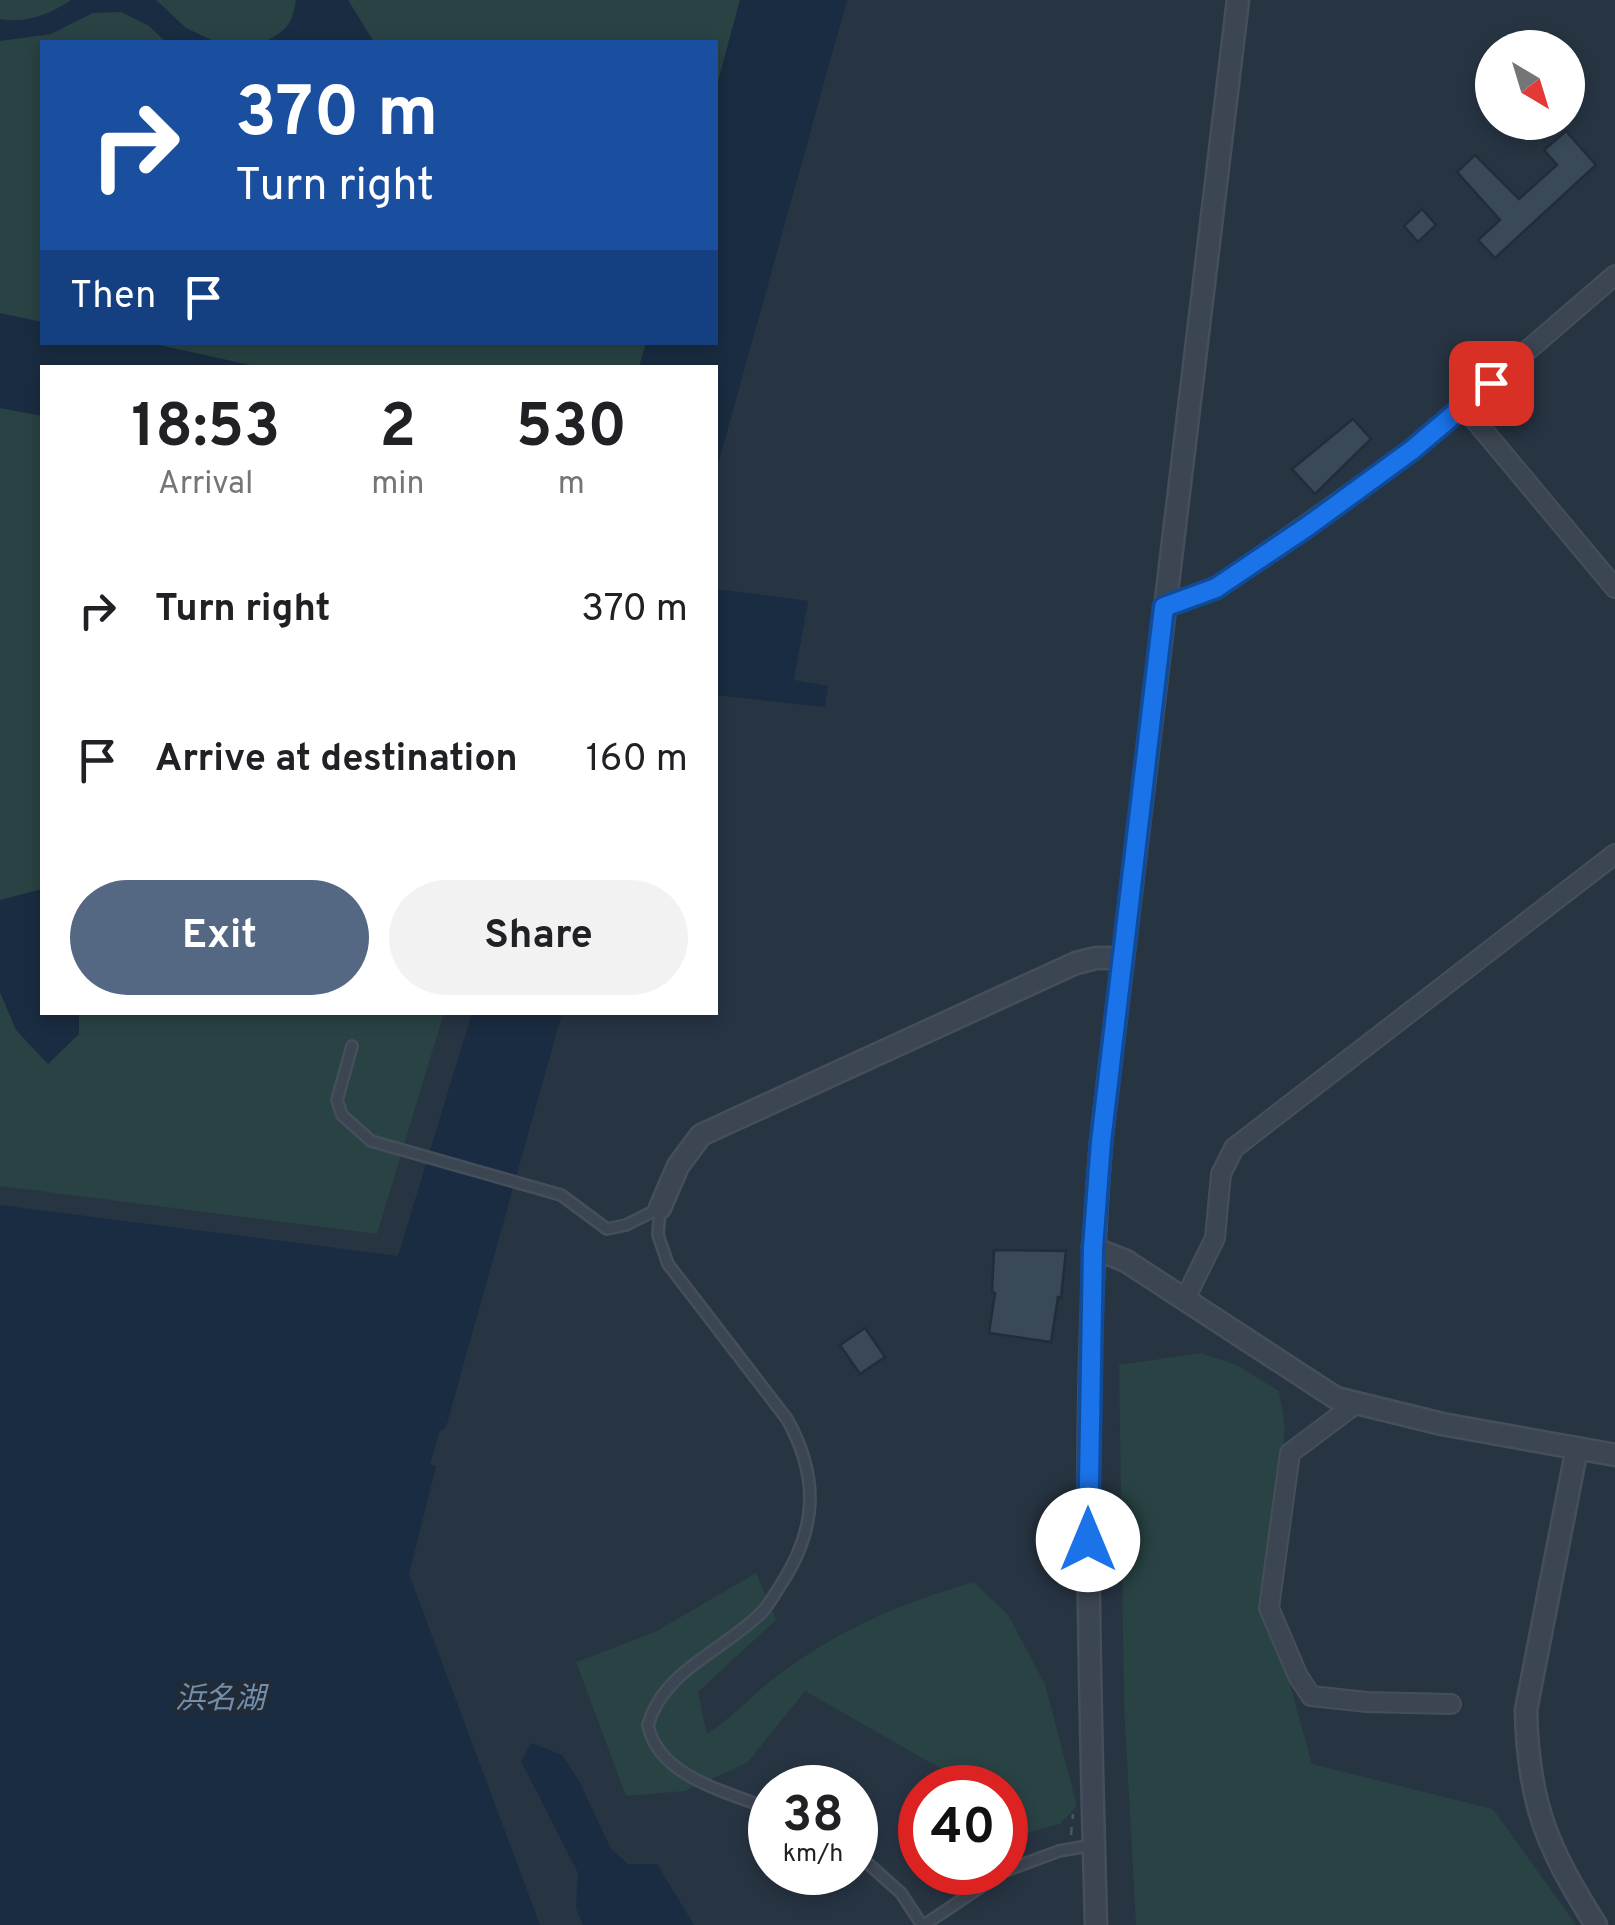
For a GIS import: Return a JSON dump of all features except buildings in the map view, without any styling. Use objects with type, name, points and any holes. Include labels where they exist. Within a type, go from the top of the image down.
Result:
[{"type":"street","points":[[1096,1925],[1088,1655],[1093,1248],[1122,958],[1238,0]]},
{"type":"street","points":[[1164,607],[1216,588],[1412,450],[1615,275]]},
{"type":"street","points":[[1464,407],[1615,588]]},
{"type":"street","points":[[1185,1300],[1215,1238],[1221,1174],[1234,1148],[1615,854]]},
{"type":"street","points":[[660,1208],[678,1166],[701,1135],[1076,963],[1122,958]]},
{"type":"street","points":[[1093,1248],[1126,1261],[1336,1398],[1615,1455]]},
{"type":"street","points":[[1354,1404],[1290,1452],[1269,1608],[1298,1676],[1312,1696],[1451,1704]]},
{"type":"street","points":[[1577,1448],[1526,1710],[1527,1748],[1531,1786],[1554,1856],[1596,1925]]},
{"type":"lane","points":[[352,1046],[337,1100],[342,1115],[371,1141],[561,1194],[607,1229],[626,1226],[660,1208]]},
{"type":"lane","points":[[660,1208],[658,1236],[668,1264],[787,1418],[808,1465],[810,1512],[800,1550],[762,1612],[676,1678],[660,1694],[648,1725],[660,1752],[676,1767],[748,1799]]},
{"type":"lane","points":[[1028,1863],[1058,1851],[1094,1845]]},
{"type":"lane","points":[[878,1873],[900,1893],[923,1925],[969,1895]]},
{"type":"green space","points":[[0,0],[745,0],[718,94],[718,40],[40,40],[40,345],[645,345],[640,365],[40,365],[40,1015],[443,1015],[377,1234],[0,1186]]},
{"type":"green space","points":[[1201,1353],[1237,1365],[1279,1391],[1285,1428],[1269,1608],[1312,1764],[1493,1809],[1576,1925],[1136,1925],[1124,1705],[1119,1365]]},
{"type":"green space","points":[[756,1573],[776,1620],[698,1692],[707,1734],[778,1675],[824,1644],[897,1608],[974,1582],[1008,1615],[1045,1684],[1077,1806],[1060,1824],[1028,1833],[1028,1765],[934,1765],[805,1691],[747,1763],[685,1791],[626,1796],[576,1662],[655,1632]]},
{"type":"water","points":[[71,0],[156,0],[186,28],[212,40],[164,40],[149,26],[121,12],[93,13],[51,34],[0,41],[0,19],[19,20],[55,10]]},
{"type":"water","points":[[296,0],[348,0],[373,40],[268,40],[287,26]]},
{"type":"water","points":[[740,0],[847,0],[718,464],[718,365],[640,365],[645,345],[718,345],[718,81]]},
{"type":"water","points":[[0,313],[40,322],[40,345],[159,345],[250,365],[40,365],[40,416],[0,408]]},
{"type":"water","points":[[718,589],[808,601],[794,680],[828,686],[825,707],[718,695]]},
{"type":"water","points":[[40,890],[40,1015],[79,1015],[79,1034],[48,1064],[16,1030],[0,992],[0,900]]},
{"type":"water","name":"浜名湖","points":[[471,1015],[561,1015],[446,1427],[439,1432],[430,1464],[436,1466],[409,1574],[540,1925],[0,1925],[0,1205],[398,1256]]},
{"type":"water","points":[[531,1743],[562,1755],[579,1781],[611,1849],[628,1864],[657,1864],[694,1925],[583,1925],[576,1908],[578,1873],[521,1761]]},
{"type":"route","points":[[1088,1540],[1093,1248],[1101,1142],[1164,607],[1216,588],[1308,526],[1412,450],[1491,383]]}]
